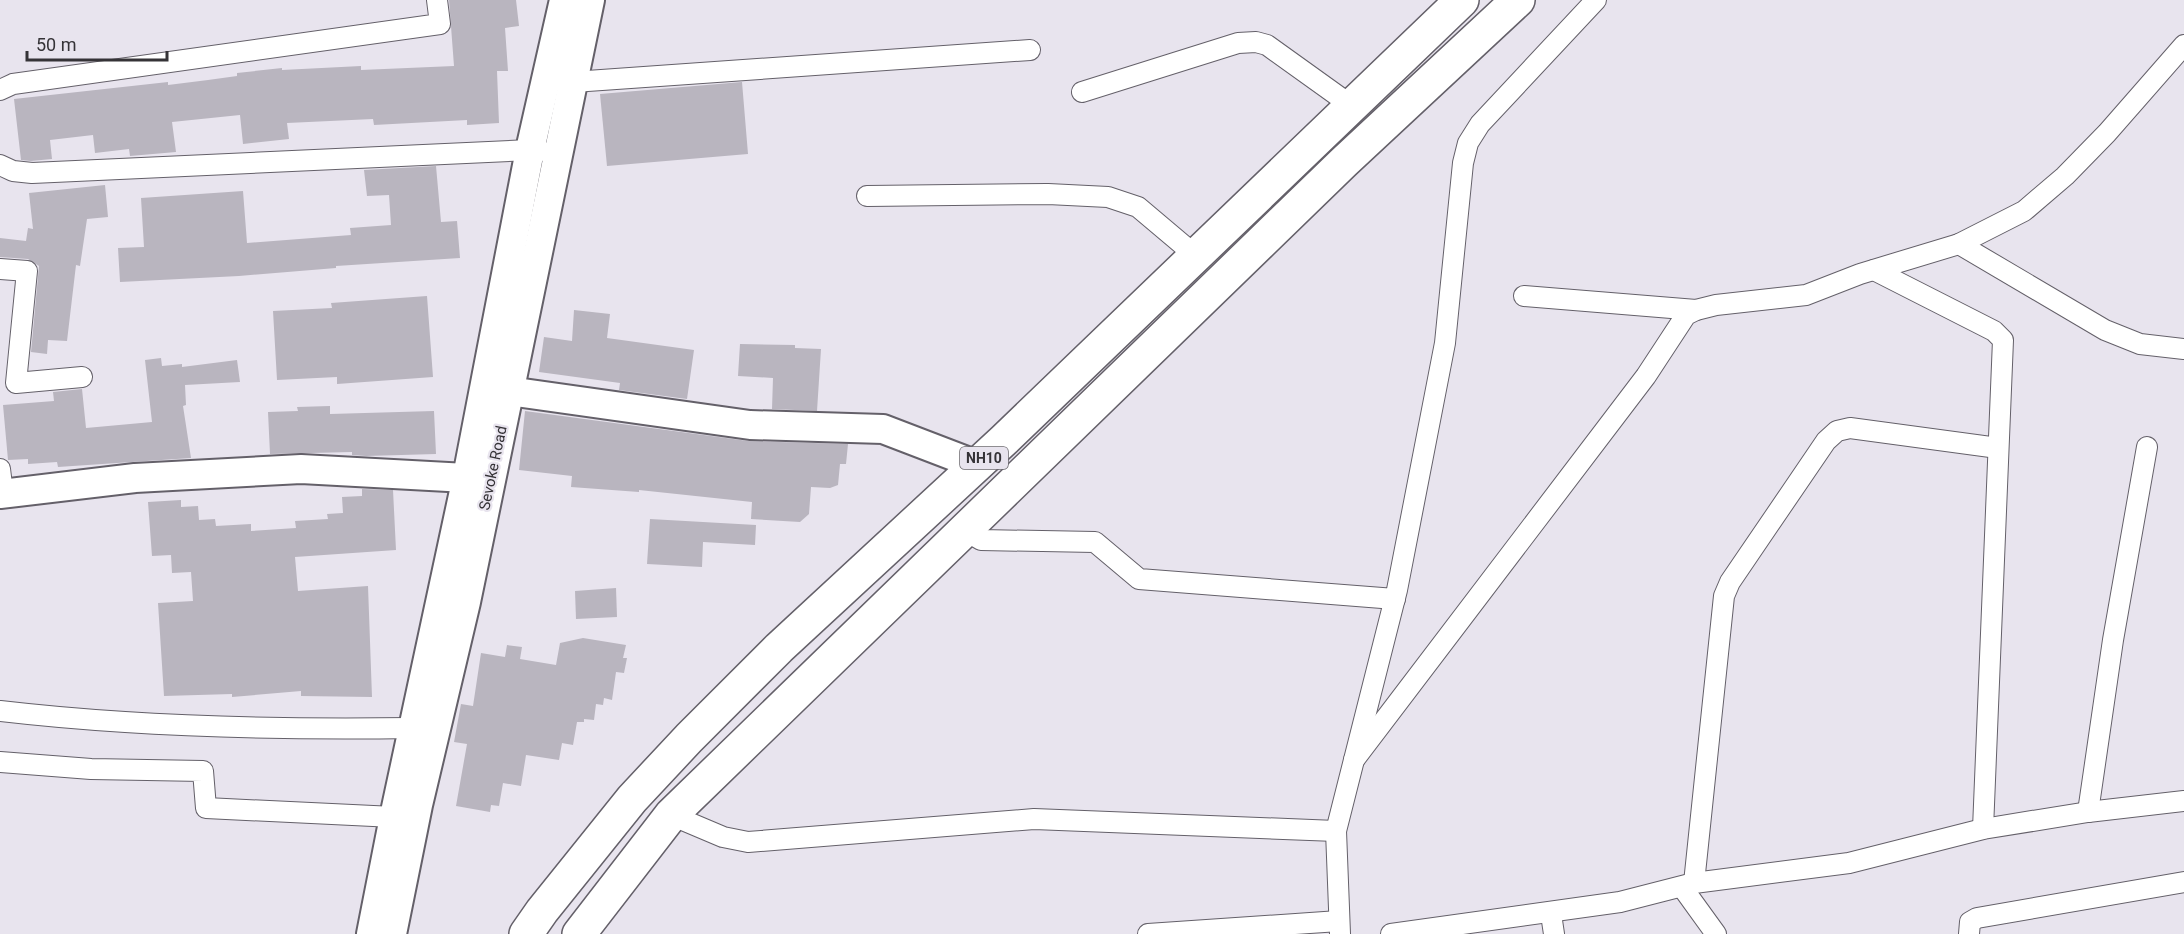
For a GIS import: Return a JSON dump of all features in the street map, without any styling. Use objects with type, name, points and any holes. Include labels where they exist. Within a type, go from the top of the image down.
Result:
[{"type":"highway","name":"NH10","points":[[526,934],[555,893],[632,799],[779,648],[977,465],[1462,0]]},
{"type":"highway","points":[[579,934],[671,815],[1336,170],[1518,0]]},
{"type":"main road","name":"Sevoke Road","points":[[392,934],[418,805],[464,612],[479,478],[530,150],[564,0]]},
{"type":"main road","name":"Sevoke Road","points":[[371,934],[413,728],[479,478],[509,391],[590,0]]},
{"type":"main road","points":[[509,391],[750,425],[883,429],[977,465]]},
{"type":"main road","points":[[1,485],[301,469],[479,478]]},
{"type":"street","points":[[0,90],[13,84],[440,24],[437,0]]},
{"type":"street","points":[[1148,934],[1339,928],[1336,831],[1395,599],[1445,343],[1463,163],[1468,143],[1480,124],[1596,0]]},
{"type":"street","points":[[1082,92],[1238,43],[1256,42],[1266,45],[1352,106]]},
{"type":"street","points":[[1354,760],[1640,385],[1686,315],[1716,305],[1806,296],[1860,273],[1959,244],[2024,211],[2065,176],[2107,133],[2184,45]]},
{"type":"street","points":[[573,82],[1030,50]]},
{"type":"street","points":[[0,165],[14,171],[32,173],[530,150],[559,154]]},
{"type":"street","points":[[867,196],[1048,194],[1108,197],[1138,207],[1196,256]]},
{"type":"street","points":[[1959,244],[2105,330],[2140,344],[2184,349]]},
{"type":"street","points":[[0,269],[27,271],[8,384],[82,377]]},
{"type":"street","points":[[1874,270],[1994,331],[2002,338],[1983,829]]},
{"type":"street","points":[[1524,296],[1696,310]]},
{"type":"street","points":[[1716,934],[1688,885],[1724,596],[1730,582],[1810,463],[1826,441],[1837,431],[1869,429],[1998,448]]},
{"type":"street","points":[[2088,812],[2113,640],[2147,447]]},
{"type":"street","points":[[964,530],[981,540],[1095,542],[1139,579],[1395,599]]},
{"type":"street","points":[[0,711],[132,723],[226,728],[413,728]]},
{"type":"street","points":[[0,762],[91,769],[203,771],[206,808],[394,817]]},
{"type":"street","points":[[1391,934],[1551,914],[1620,902],[1688,885],[1849,862],[1983,829],[2088,812],[2184,801]]},
{"type":"street","points":[[671,815],[723,837],[748,842],[1034,819],[1336,831]]},
{"type":"street","points":[[1969,934],[1970,922],[1977,918],[2184,882]]},
{"type":"street","points":[[1551,914],[1554,934]]},
{"type":"building","points":[[449,0],[516,0],[519,26],[505,28],[508,71],[497,71],[499,123],[467,125],[467,120],[374,125],[373,119],[287,123],[289,139],[243,144],[240,115],[172,122],[176,152],[130,156],[129,149],[95,153],[93,135],[50,140],[52,159],[21,160],[14,99],[168,82],[168,85],[282,68],[282,70],[361,66],[361,70],[454,66]]},
{"type":"building","points":[[742,82],[748,154],[607,166],[600,94]]},
{"type":"building","points":[[436,166],[441,222],[457,221],[460,258],[336,266],[336,268],[239,276],[120,282],[118,248],[144,247],[141,198],[243,191],[247,243],[351,235],[350,228],[391,225],[389,195],[367,196],[364,170]]},
{"type":"building","points":[[105,185],[108,217],[87,219],[80,266],[76,265],[67,341],[48,340],[47,354],[31,352],[39,266],[28,259],[0,257],[0,238],[26,241],[28,228],[33,229],[29,193]]},
{"type":"building","points":[[427,296],[433,377],[337,384],[337,377],[277,380],[273,311],[332,308],[331,303]]},
{"type":"building","points":[[574,310],[610,314],[607,338],[694,350],[687,399],[619,390],[620,383],[539,372],[544,337],[572,341]]},
{"type":"building","points":[[740,344],[795,345],[795,348],[821,349],[817,411],[772,409],[773,378],[738,376]]},
{"type":"building","points":[[161,358],[162,366],[182,364],[182,367],[237,360],[240,382],[185,385],[186,405],[183,406],[191,458],[58,467],[57,462],[28,464],[28,459],[8,460],[3,405],[54,401],[53,392],[82,389],[86,428],[152,422],[145,360]]},
{"type":"building","points":[[330,406],[330,414],[434,411],[436,454],[366,456],[352,455],[352,452],[270,454],[268,412],[298,411],[297,407]]},
{"type":"building","points":[[525,411],[748,441],[848,444],[846,464],[840,464],[838,485],[830,488],[811,487],[809,514],[800,522],[751,519],[752,502],[639,490],[639,492],[571,487],[572,476],[519,470]]},
{"type":"building","points":[[362,489],[393,490],[396,550],[295,557],[298,591],[368,586],[372,697],[301,696],[301,691],[232,697],[232,694],[164,696],[158,603],[193,601],[191,572],[172,573],[171,555],[152,556],[148,502],[181,500],[181,507],[198,506],[199,520],[215,519],[216,526],[251,524],[251,531],[296,528],[295,521],[328,519],[327,514],[343,513],[342,497],[362,496]]},
{"type":"building","points":[[650,519],[756,525],[755,545],[703,542],[702,567],[647,564]]},
{"type":"building","points":[[616,588],[617,617],[576,619],[575,591]]},
{"type":"building","points":[[583,638],[626,645],[623,658],[627,658],[624,673],[616,672],[612,700],[604,698],[603,705],[596,704],[594,720],[584,719],[584,722],[577,722],[573,745],[562,743],[559,760],[526,755],[521,786],[503,783],[499,806],[491,805],[490,812],[456,806],[467,744],[454,742],[461,704],[473,706],[481,653],[505,657],[507,645],[522,647],[520,659],[556,665],[560,643]]}]
